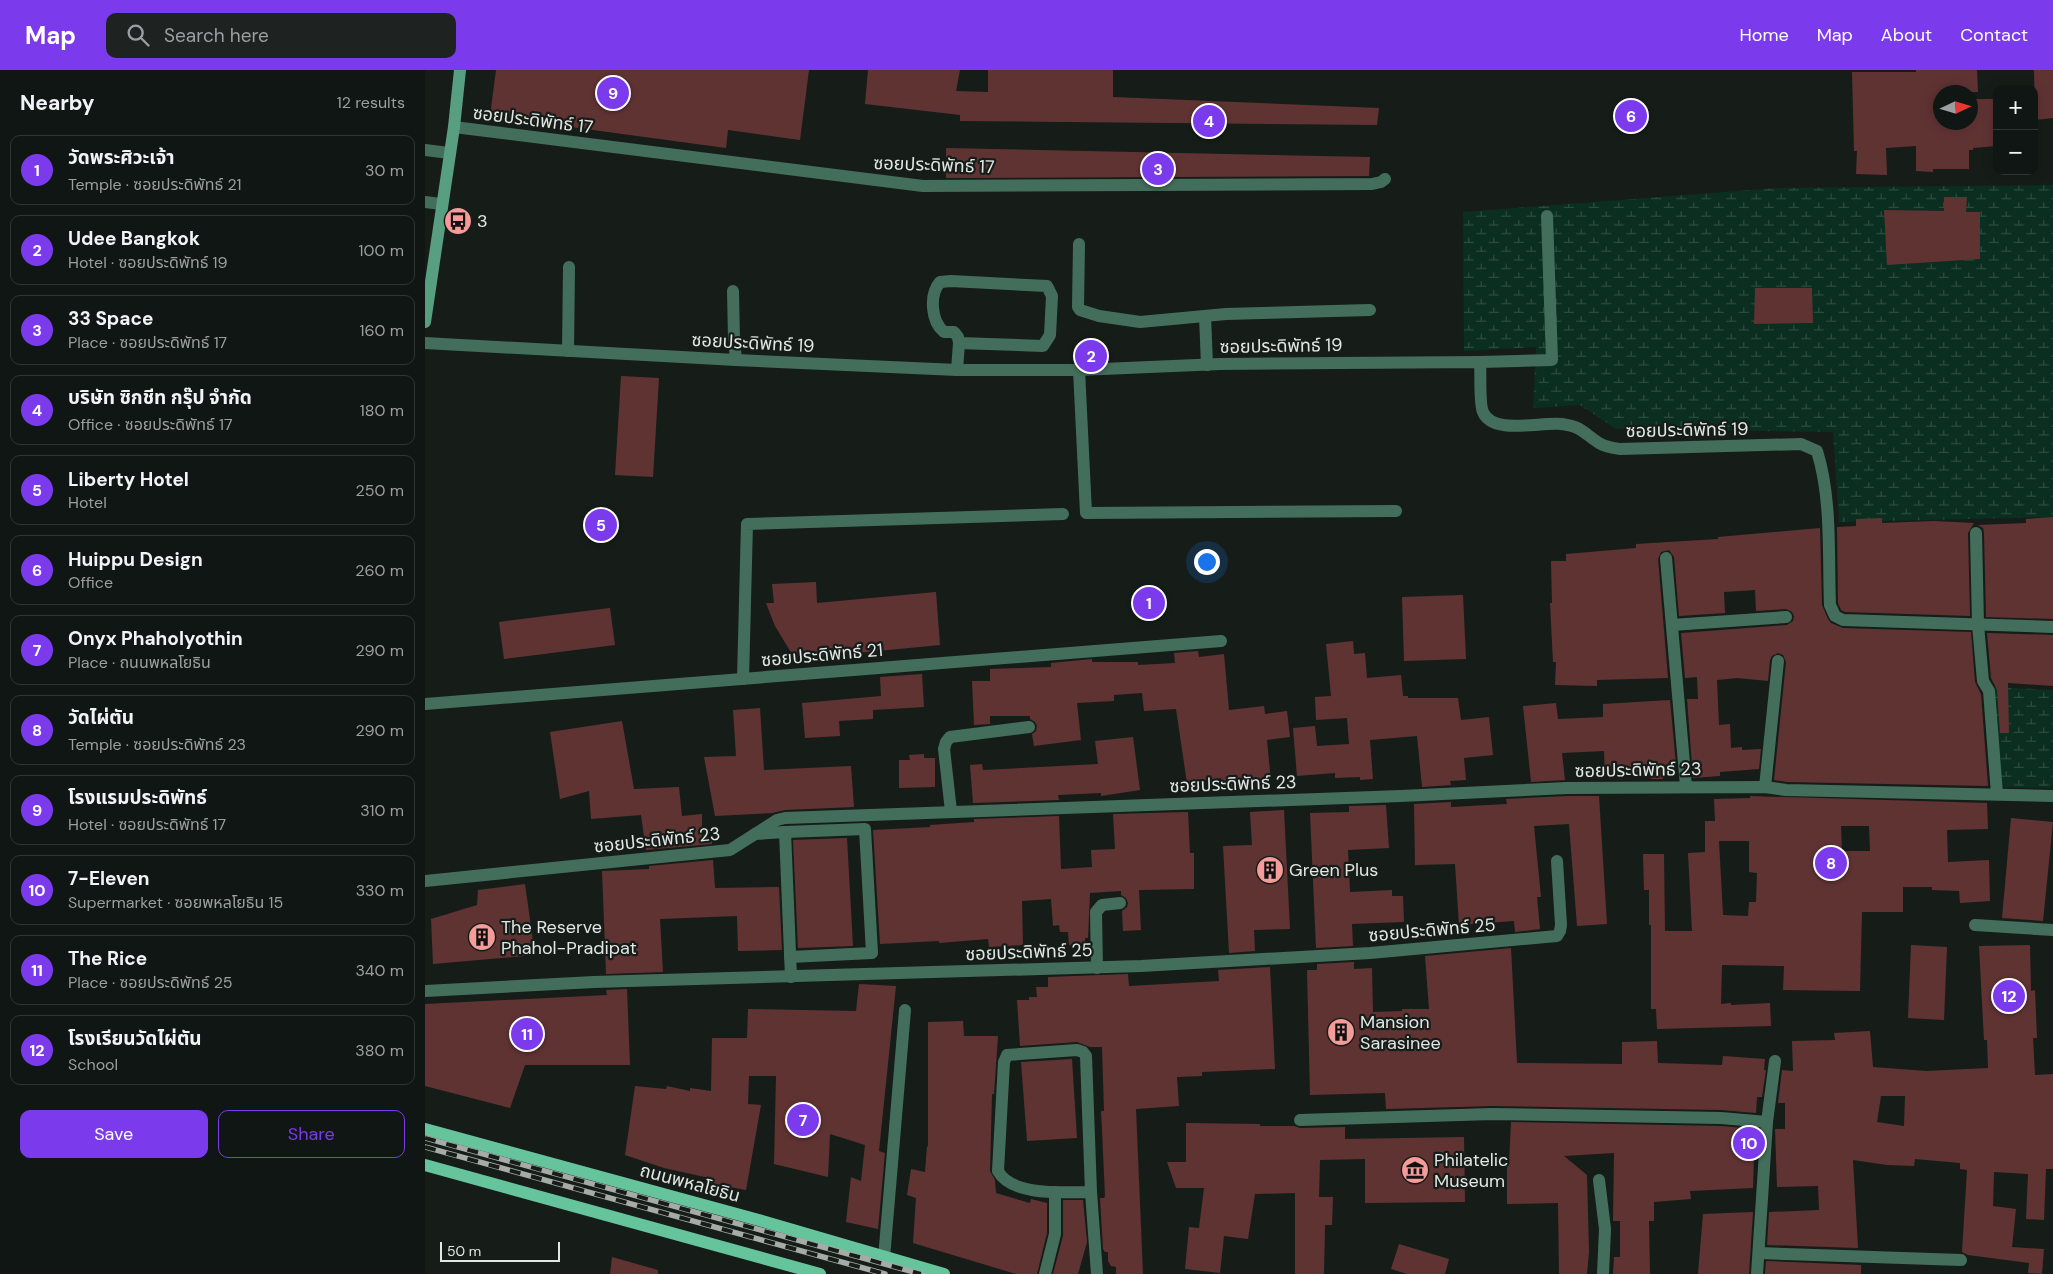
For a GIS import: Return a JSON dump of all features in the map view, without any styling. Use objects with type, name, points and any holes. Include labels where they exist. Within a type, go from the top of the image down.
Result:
[{"type":"main road","points":[[425,322],[441,204],[454,127],[460,70]]},
{"type":"main road","name":"ถนนพหลโยธิน","points":[[425,1129],[755,1219],[944,1274]]},
{"type":"main road","points":[[425,1165],[819,1274]]},
{"type":"street","name":"ซอยประดิพัทธ์ 17","points":[[454,127],[923,186],[1372,184],[1381,182],[1385,178]]},
{"type":"street","points":[[425,150],[449,153]]},
{"type":"street","points":[[425,202],[441,204]]},
{"type":"street","points":[[1480,362],[1552,360],[1547,216]]},
{"type":"street","points":[[1079,244],[1077,299],[1080,310],[1099,316],[1140,322],[1205,316],[1370,310]]},
{"type":"street","points":[[568,351],[569,266]]},
{"type":"street","points":[[957,370],[958,337],[954,332],[944,332],[936,323],[933,300],[936,288],[940,282],[1047,286],[1051,292],[1049,335],[1043,346],[959,343]]},
{"type":"street","points":[[733,291],[736,360]]},
{"type":"street","points":[[1205,316],[1207,365]]},
{"type":"street","name":"ซอยประดิพัทธ์ 19","points":[[425,343],[957,370],[1079,370],[1207,365],[1480,362],[1483,412],[1491,422],[1507,426],[1561,424],[1583,429],[1599,443],[1621,450],[1801,444],[1817,451],[1822,469],[1827,516],[1830,605],[1835,616],[1843,620],[2053,627]]},
{"type":"street","points":[[1079,370],[1086,513],[1396,511]]},
{"type":"street","points":[[743,679],[747,524],[1063,514]]},
{"type":"street","points":[[1976,533],[1983,681],[1989,691],[1997,794]]},
{"type":"street","points":[[1666,558],[1685,786]]},
{"type":"street","points":[[1672,625],[1786,617]]},
{"type":"street","name":"ซอยประดิพัทธ์ 21","points":[[425,704],[1221,641]]},
{"type":"street","points":[[1765,787],[1778,661]]},
{"type":"street","points":[[951,811],[944,749],[950,737],[1029,727]]},
{"type":"street","name":"ซอยประดิพัทธ์ 23","points":[[425,881],[730,850],[777,820],[785,818],[1361,798],[1567,788],[1765,787],[1786,790],[2053,796]]},
{"type":"street","points":[[755,834],[865,829],[872,953],[790,957]]},
{"type":"street","points":[[785,832],[791,977]]},
{"type":"street","name":"ซอยประดิพัทธ์ 25","points":[[425,991],[594,982],[1097,968],[1370,953],[1557,936],[1561,931],[1561,925],[1557,861]]},
{"type":"street","points":[[1097,968],[1096,912],[1102,905],[1120,903]]},
{"type":"street","points":[[1975,925],[2053,930]]},
{"type":"street","points":[[884,1258],[905,1010]]},
{"type":"street","points":[[1091,1192],[1055,1192],[1015,1185],[1002,1178],[998,1171],[1004,1062],[1007,1055],[1077,1050],[1083,1052],[1086,1056],[1091,1192],[1097,1274]]},
{"type":"street","points":[[1757,1274],[1767,1122],[1775,1061]]},
{"type":"street","points":[[1300,1120],[1492,1114],[1721,1118],[1767,1122]]},
{"type":"street","points":[[1599,1180],[1605,1229],[1603,1274]]},
{"type":"street","points":[[1045,1274],[1055,1234],[1055,1192]]},
{"type":"street","points":[[1759,1253],[1961,1260]]},
{"type":"green space","points":[[2053,185],[2053,517],[1839,522],[1833,432],[1616,429],[1580,405],[1533,408],[1536,347],[1464,351],[1463,212],[1777,188]]},
{"type":"green space","points":[[1991,687],[2053,690],[2053,788],[1998,787]]},
{"type":"building","points":[[496,70],[809,70],[800,140],[728,130],[726,148],[490,116]]},
{"type":"building","points":[[868,70],[960,70],[956,91],[988,92],[988,70],[1113,70],[1113,97],[1379,108],[1377,125],[960,121],[960,115],[865,104]]},
{"type":"building","points":[[1916,70],[1977,70],[1978,85],[1933,85],[1933,130],[1978,130],[1978,99],[1993,99],[1993,146],[1969,150],[1969,169],[1933,169],[1933,172],[1916,171],[1916,146],[1886,148],[1887,175],[1856,174],[1857,151],[1854,151],[1852,72],[1916,72]]},
{"type":"building","points":[[2034,70],[2053,70],[2053,118],[2038,120],[2038,85],[2034,85]]},
{"type":"building","points":[[946,148],[1370,157],[1369,176],[946,178]]},
{"type":"building","points":[[1944,197],[1967,197],[1966,212],[1980,212],[1980,259],[1887,265],[1884,210],[1944,211]]},
{"type":"building","points":[[1755,288],[1812,288],[1813,323],[1754,324]]},
{"type":"building","points":[[621,376],[659,378],[653,477],[615,475]]},
{"type":"building","points":[[2053,517],[2053,619],[1986,617],[1984,533],[1983,528],[1978,525],[2026,523],[2026,519]]},
{"type":"building","points":[[1882,518],[1882,523],[1934,521],[1974,523],[1968,533],[1970,616],[1845,612],[1841,610],[1838,603],[1837,527],[1856,526],[1856,519]]},
{"type":"building","points":[[1820,528],[1822,605],[1831,623],[1843,628],[1971,632],[1975,682],[1981,694],[1988,786],[1787,782],[1774,780],[1786,662],[1783,655],[1778,653],[1772,656],[1770,660],[1768,681],[1737,678],[1717,680],[1719,725],[1730,724],[1731,748],[1742,747],[1742,750],[1761,749],[1759,769],[1720,772],[1720,776],[1693,778],[1687,699],[1698,699],[1697,677],[1685,678],[1681,633],[1787,625],[1793,621],[1794,616],[1792,612],[1786,609],[1756,611],[1755,590],[1724,592],[1725,613],[1679,616],[1674,557],[1669,550],[1661,552],[1658,559],[1668,678],[1597,680],[1597,686],[1555,685],[1556,662],[1553,662],[1550,603],[1552,603],[1551,561],[1566,561],[1566,554],[1636,548],[1636,544],[1718,539],[1718,537]]},
{"type":"building","points":[[816,582],[817,603],[936,592],[940,645],[795,659],[775,626],[766,603],[774,603],[772,584]]},
{"type":"building","points":[[1463,595],[1466,659],[1404,661],[1402,597]]},
{"type":"building","points":[[610,608],[615,645],[504,659],[499,622]]},
{"type":"building","points":[[1987,633],[2053,635],[2053,686],[2008,683],[2009,733],[2000,733],[1997,690],[1991,678]]},
{"type":"building","points":[[1353,641],[1354,654],[1365,653],[1367,678],[1401,675],[1403,696],[1408,696],[1408,698],[1458,698],[1461,720],[1489,717],[1493,755],[1464,758],[1466,780],[1450,781],[1451,785],[1422,787],[1417,736],[1370,740],[1373,779],[1360,780],[1360,777],[1335,778],[1335,773],[1297,776],[1293,728],[1315,726],[1317,746],[1349,744],[1347,718],[1316,720],[1315,697],[1331,696],[1326,644]]},
{"type":"building","points":[[1198,651],[1199,657],[1224,654],[1229,710],[1264,706],[1265,714],[1287,711],[1290,737],[1267,740],[1271,782],[1222,789],[1221,778],[1187,783],[1176,709],[1144,711],[1142,693],[1114,695],[1114,701],[1077,703],[1081,740],[1034,746],[1032,734],[1036,731],[1037,726],[1030,719],[1030,716],[990,716],[990,724],[974,725],[972,681],[990,681],[990,669],[1051,667],[1051,663],[1092,659],[1092,662],[1138,662],[1138,665],[1175,663],[1174,653]]},
{"type":"building","points":[[922,674],[924,707],[873,710],[873,719],[839,721],[840,736],[805,738],[802,703],[881,696],[880,677]]},
{"type":"building","points":[[1670,700],[1676,765],[1663,766],[1663,779],[1651,779],[1650,771],[1605,775],[1604,751],[1562,753],[1565,780],[1531,782],[1523,706],[1556,703],[1558,719],[1603,717],[1603,704]]},
{"type":"building","points":[[760,708],[764,770],[851,766],[854,807],[715,816],[704,757],[736,756],[733,710]]},
{"type":"building","points":[[622,721],[634,789],[679,787],[682,816],[702,814],[702,838],[712,838],[712,844],[646,850],[641,815],[591,819],[589,791],[560,799],[550,732]]},
{"type":"building","points":[[1133,737],[1140,790],[1101,796],[1101,793],[1058,795],[1059,800],[973,803],[970,765],[982,764],[983,770],[1098,764],[1095,741]]},
{"type":"building","points":[[924,754],[924,758],[935,758],[935,787],[899,788],[899,760],[910,760],[909,755]]},
{"type":"building","points":[[1599,796],[1607,924],[1577,926],[1569,824],[1534,826],[1541,897],[1537,897],[1540,929],[1515,932],[1514,921],[1459,925],[1455,864],[1415,865],[1414,804],[1451,802],[1451,807],[1507,804],[1506,799]]},
{"type":"building","points":[[1750,796],[1987,803],[1988,829],[1947,830],[1948,862],[1989,860],[1990,901],[1960,903],[1959,891],[1932,890],[1932,887],[1903,887],[1903,912],[1862,912],[1860,991],[1783,990],[1784,966],[1722,965],[1721,1004],[1770,1003],[1771,1026],[1657,1029],[1656,1009],[1651,1009],[1651,925],[1649,925],[1649,890],[1644,890],[1643,854],[1664,854],[1665,931],[1692,931],[1688,853],[1705,852],[1705,821],[1715,821],[1714,799],[1750,798]],"holes":[[[1841,826],[1869,826],[1870,851],[1842,851]],[[1719,841],[1749,841],[1749,872],[1757,873],[1756,902],[1749,902],[1748,916],[1723,915]]]},
{"type":"building","points":[[1386,805],[1389,848],[1348,850],[1350,892],[1392,890],[1392,896],[1403,896],[1404,922],[1352,924],[1353,946],[1316,948],[1310,813],[1349,812],[1349,806]]},
{"type":"building","points":[[1284,810],[1290,929],[1254,930],[1255,951],[1229,953],[1223,846],[1252,845],[1250,812]]},
{"type":"building","points":[[1188,812],[1190,853],[1194,853],[1194,889],[1139,890],[1141,930],[1123,931],[1122,911],[1127,907],[1128,903],[1126,898],[1121,895],[1121,891],[1090,893],[1088,938],[1085,938],[1085,944],[1069,945],[1068,932],[1060,932],[1059,925],[1053,926],[1051,899],[1022,901],[1023,945],[989,947],[988,939],[939,943],[939,941],[880,944],[873,830],[930,827],[930,825],[974,822],[974,819],[1059,816],[1061,869],[1092,867],[1091,850],[1115,849],[1113,814]]},
{"type":"building","points":[[2011,818],[2053,822],[2043,921],[2002,918]]},
{"type":"building","points":[[847,838],[853,946],[798,948],[793,840]]},
{"type":"building","points":[[713,860],[715,888],[779,887],[782,950],[738,951],[737,916],[660,919],[663,972],[606,974],[602,871],[649,869],[649,866]]},
{"type":"building","name":"The Reserve Phahol-Pradipat","points":[[525,884],[535,955],[433,964],[431,919],[477,905],[478,890]]},
{"type":"building","points":[[1911,945],[1947,947],[1944,1020],[1908,1018]]},
{"type":"building","points":[[2030,945],[2031,991],[2035,990],[2037,1038],[2033,1038],[2035,1075],[2053,1074],[2053,1169],[2046,1169],[2044,1220],[2026,1219],[2028,1174],[1994,1172],[1993,1206],[2016,1209],[2012,1247],[2044,1249],[2042,1274],[2028,1273],[2029,1263],[1968,1255],[1962,1252],[1967,1170],[1960,1169],[1960,1163],[1915,1159],[1914,1166],[1887,1165],[1853,1160],[1858,1248],[1767,1245],[1769,1212],[1819,1210],[1818,1186],[1777,1187],[1775,1129],[1785,1129],[1785,1103],[1778,1103],[1782,1070],[1793,1071],[1792,1041],[1835,1040],[1834,1033],[1870,1031],[1873,1067],[1926,1071],[1988,1068],[1987,1040],[1984,1040],[1979,946]],"holes":[[[1881,1096],[1905,1096],[1904,1126],[1877,1122]]]},
{"type":"building","points":[[1511,948],[1517,1063],[1622,1064],[1622,1042],[1657,1041],[1658,1063],[1722,1065],[1723,1056],[1765,1059],[1764,1070],[1766,1070],[1762,1097],[1757,1097],[1756,1113],[1721,1110],[1492,1106],[1386,1109],[1385,1093],[1310,1095],[1307,970],[1317,970],[1317,964],[1354,962],[1354,969],[1372,968],[1373,1012],[1429,1009],[1425,956]]},
{"type":"building","points":[[1270,967],[1275,1069],[1202,1072],[1202,1076],[1177,1077],[1179,1106],[1136,1109],[1143,1274],[1116,1274],[1116,1267],[1111,1266],[1108,1261],[1108,1252],[1105,1252],[1103,1249],[1100,1198],[1105,1196],[1101,1111],[1104,1111],[1102,1047],[1090,1047],[1077,1042],[1020,1046],[1017,1000],[1029,1000],[1029,997],[1037,997],[1036,987],[1048,987],[1048,977],[1128,974],[1129,986],[1219,981],[1218,970]]},
{"type":"building","points":[[859,984],[896,986],[879,1151],[885,1153],[878,1229],[846,1222],[851,1177],[861,1181],[865,1145],[830,1134],[828,1177],[774,1164],[776,1076],[749,1076],[748,1104],[761,1105],[746,1190],[708,1183],[709,1178],[664,1168],[625,1155],[635,1086],[666,1089],[667,1086],[690,1091],[690,1088],[711,1091],[712,1038],[747,1038],[748,1009],[856,1011]]},
{"type":"building","points":[[627,989],[630,1065],[525,1065],[510,1108],[425,1086],[425,1004],[607,995],[606,990]]},
{"type":"building","points":[[963,1021],[964,1036],[998,1036],[994,1094],[992,1094],[990,1171],[995,1180],[996,1193],[1030,1203],[1031,1199],[1047,1203],[1047,1233],[1037,1274],[1016,1274],[913,1243],[916,1198],[907,1195],[911,1169],[925,1172],[928,1147],[928,1022]]},
{"type":"building","points":[[1072,1059],[1077,1138],[1027,1141],[1021,1062]]},
{"type":"building","points":[[1511,1122],[1721,1126],[1755,1129],[1753,1188],[1690,1191],[1691,1199],[1654,1202],[1654,1221],[1649,1221],[1650,1274],[1613,1274],[1614,1257],[1620,1257],[1620,1221],[1613,1221],[1614,1153],[1564,1156],[1587,1175],[1589,1252],[1587,1274],[1559,1274],[1558,1203],[1507,1204],[1507,1163],[1509,1163]]},
{"type":"building","points":[[1186,1123],[1260,1124],[1260,1126],[1294,1126],[1300,1128],[1345,1127],[1345,1139],[1464,1137],[1465,1202],[1365,1203],[1365,1159],[1320,1160],[1319,1197],[1333,1197],[1332,1225],[1325,1225],[1324,1274],[1295,1274],[1295,1193],[1255,1194],[1248,1239],[1224,1236],[1220,1273],[1185,1269],[1189,1227],[1199,1228],[1204,1188],[1176,1188],[1167,1162],[1186,1162]]},
{"type":"building","points":[[1063,1200],[1083,1200],[1087,1242],[1078,1274],[1053,1274],[1063,1236]]},
{"type":"building","points":[[1753,1212],[1749,1274],[1698,1274],[1703,1214]]},
{"type":"building","points":[[1399,1244],[1449,1259],[1445,1274],[1407,1274],[1391,1269]]},
{"type":"building","points":[[612,1257],[658,1270],[658,1274],[610,1274]]},
{"type":"building","points":[[1766,1261],[1861,1265],[1861,1274],[1765,1274]]},
{"type":"railway","points":[[425,1138],[921,1274]]},
{"type":"railway","points":[[425,1147],[885,1274]]},
{"type":"place","name":"โรงแรมประดิพัทธ์","points":[[613,93]]},
{"type":"place","name":"Huippu Design","points":[[1631,116]]},
{"type":"place","name":"บริษัท ซิกชีท กรุ๊ป จำกัด","points":[[1209,121]]},
{"type":"place","name":"33 Space","points":[[1158,169]]},
{"type":"place","name":"3","points":[[458,221]]},
{"type":"place","name":"Udee Bangkok","points":[[1091,356]]},
{"type":"place","name":"Liberty Hotel","points":[[601,525]]},
{"type":"place","name":"วัดพระศิวะเจ้า","points":[[1149,603]]},
{"type":"place","name":"วัดไผ่ตัน","points":[[1831,863]]},
{"type":"place","name":"Green Plus","points":[[1270,870]]},
{"type":"place","name":"The Reserve Phahol-Pradipat","points":[[482,937]]},
{"type":"place","name":"โรงเรียนวัดไผ่ตัน","points":[[2009,996]]},
{"type":"place","name":"Mansion Sarasinee","points":[[1341,1032]]},
{"type":"place","name":"The Rice","points":[[527,1034]]},
{"type":"place","name":"Onyx Phaholyothin","points":[[803,1120]]},
{"type":"place","name":"7-Eleven","points":[[1749,1143]]},
{"type":"place","name":"Philatelic Museum","points":[[1415,1170]]}]
